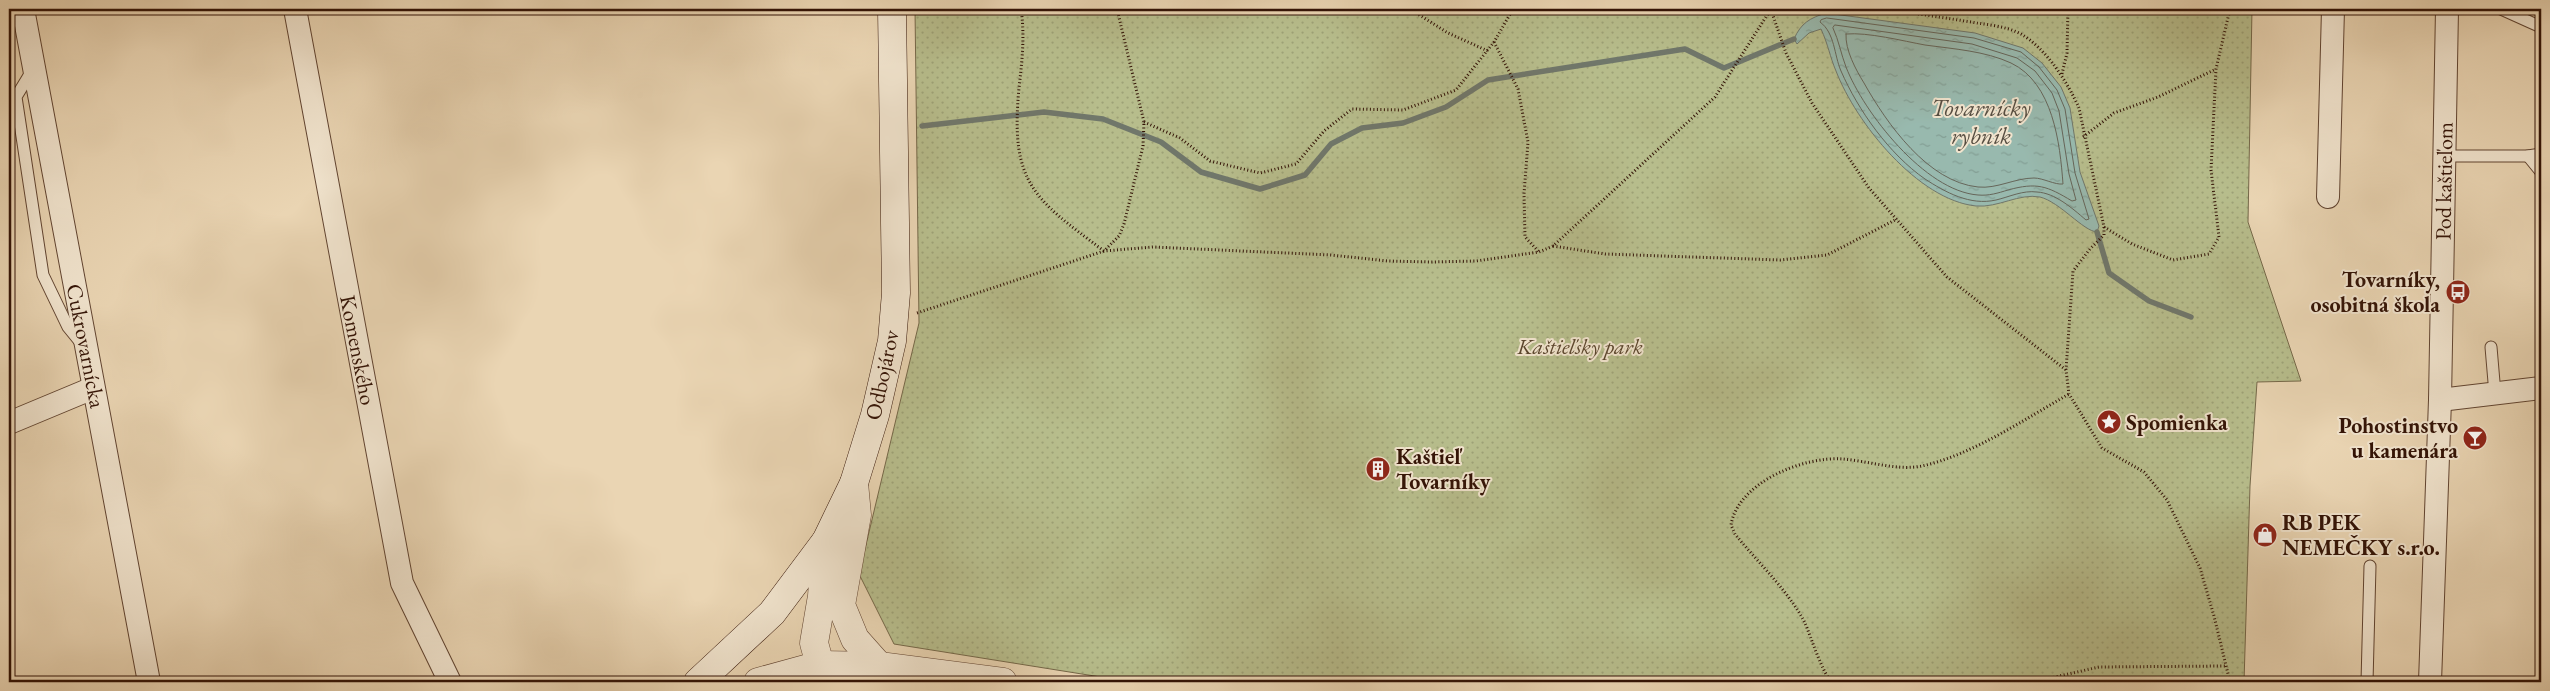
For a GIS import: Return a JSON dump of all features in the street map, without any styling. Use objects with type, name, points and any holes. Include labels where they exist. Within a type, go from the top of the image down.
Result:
[{"type":"main road","name":"Odbojárov","points":[[698,682],[772,613],[826,541],[854,483],[885,380],[892,342],[896,293],[892,9]]},
{"type":"main road","points":[[854,483],[857,514],[841,605],[855,639],[879,666]]},
{"type":"main road","points":[[820,665],[814,643],[822,596],[826,541]]},
{"type":"main road","points":[[765,681],[820,665],[879,666],[1003,682]]},
{"type":"street","name":"Cukrovarnícka","points":[[23,9],[149,682]]},
{"type":"street","name":"Komenského","points":[[295,9],[402,583],[450,682]]},
{"type":"street","points":[[2328,198],[2334,9]]},
{"type":"street","name":"Pod kaštieľom","points":[[2430,682],[2440,400],[2447,9]]},
{"type":"street","points":[[9,423],[93,388]]},
{"type":"street","points":[[2440,400],[2541,388]]},
{"type":"lane","points":[[2501,9],[2541,27]]},
{"type":"lane","points":[[2445,156],[2528,156],[2541,154]]},
{"type":"lane","points":[[2528,156],[2541,172]]},
{"type":"lane","points":[[2491,347],[2495,394]]},
{"type":"lane","points":[[2367,682],[2370,566]]},
{"type":"path","points":[[1021,9],[1024,39],[1017,129],[1022,167],[1032,188],[1046,204],[1064,221],[1104,251]]},
{"type":"path","points":[[1104,251],[1119,236],[1124,224],[1143,146],[1144,122],[1117,9]]},
{"type":"path","points":[[1410,9],[1448,33],[1488,51]]},
{"type":"path","points":[[1144,122],[1180,138],[1210,161],[1260,173],[1296,164],[1324,131],[1352,109],[1403,110],[1456,90],[1488,51],[1513,9]]},
{"type":"path","points":[[1771,9],[1786,53],[1812,103],[1852,164],[1897,220],[1946,277],[2066,370]]},
{"type":"path","points":[[920,313],[1104,251],[1152,247],[1244,250],[1431,262],[1476,261],[1539,252],[1552,246],[1715,97],[1771,9]]},
{"type":"path","points":[[1887,9],[1999,27],[2020,33],[2033,42],[2062,74],[2078,108],[2104,227],[2104,235],[2073,271],[2066,370],[2069,394],[2102,448],[2144,472],[2167,500],[2200,568],[2230,682]]},
{"type":"path","points":[[2062,74],[2067,53],[2068,9]]},
{"type":"path","points":[[2104,227],[2132,244],[2173,260],[2209,254],[2219,237],[2211,170],[2216,69],[2230,9]]},
{"type":"path","points":[[1494,42],[1506,62],[1518,89],[1528,142],[1524,194],[1524,236],[1539,252]]},
{"type":"path","points":[[2083,137],[2114,113],[2158,98],[2216,69]]},
{"type":"path","points":[[1552,246],[1604,254],[1780,260],[1827,255],[1897,220]]},
{"type":"path","points":[[1832,682],[1824,672],[1818,652],[1804,621],[1787,596],[1735,534],[1731,525],[1736,506],[1747,494],[1767,479],[1809,462],[1842,458],[1921,466],[1938,461],[1987,440],[2069,394]]},
{"type":"path","points":[[2032,682],[2099,667],[2225,666]]},
{"type":"green space","name":"Kaštieľsky park","points":[[915,9],[2252,9],[2248,222],[2301,381],[2257,382],[2250,486],[2244,682],[1132,682],[894,644],[859,574],[919,323]]},
{"type":"water","name":"Tovarnícky rybník","points":[[1826,13],[1975,33],[2023,48],[2042,63],[2061,87],[2070,108],[2080,172],[2099,226],[2097,232],[2085,227],[2055,204],[2040,197],[2024,197],[1992,205],[1976,206],[1954,201],[1932,190],[1911,174],[1892,156],[1858,113],[1836,71],[1821,29],[1809,33],[1797,44],[1794,39],[1807,22]]},
{"type":"waterway","points":[[922,126],[1044,112],[1103,119],[1161,142],[1201,172],[1260,189],[1305,175],[1331,144],[1362,128],[1403,123],[1446,107],[1488,80],[1685,49],[1724,68],[1794,39]]},
{"type":"waterway","points":[[2097,232],[2109,273],[2149,301],[2191,317]]},
{"type":"place","name":"Tovarníky, osobitná škola","points":[[2458,292]]},
{"type":"place","name":"Spomienka","points":[[2109,422]]},
{"type":"place","name":"Pohostinstvo u kamenára","points":[[2475,438]]},
{"type":"place","name":"Kaštieľ Tovarníky","points":[[1378,469]]},
{"type":"place","name":"RB PEK NEMEČKY s.r.o.","points":[[2265,535]]}]
